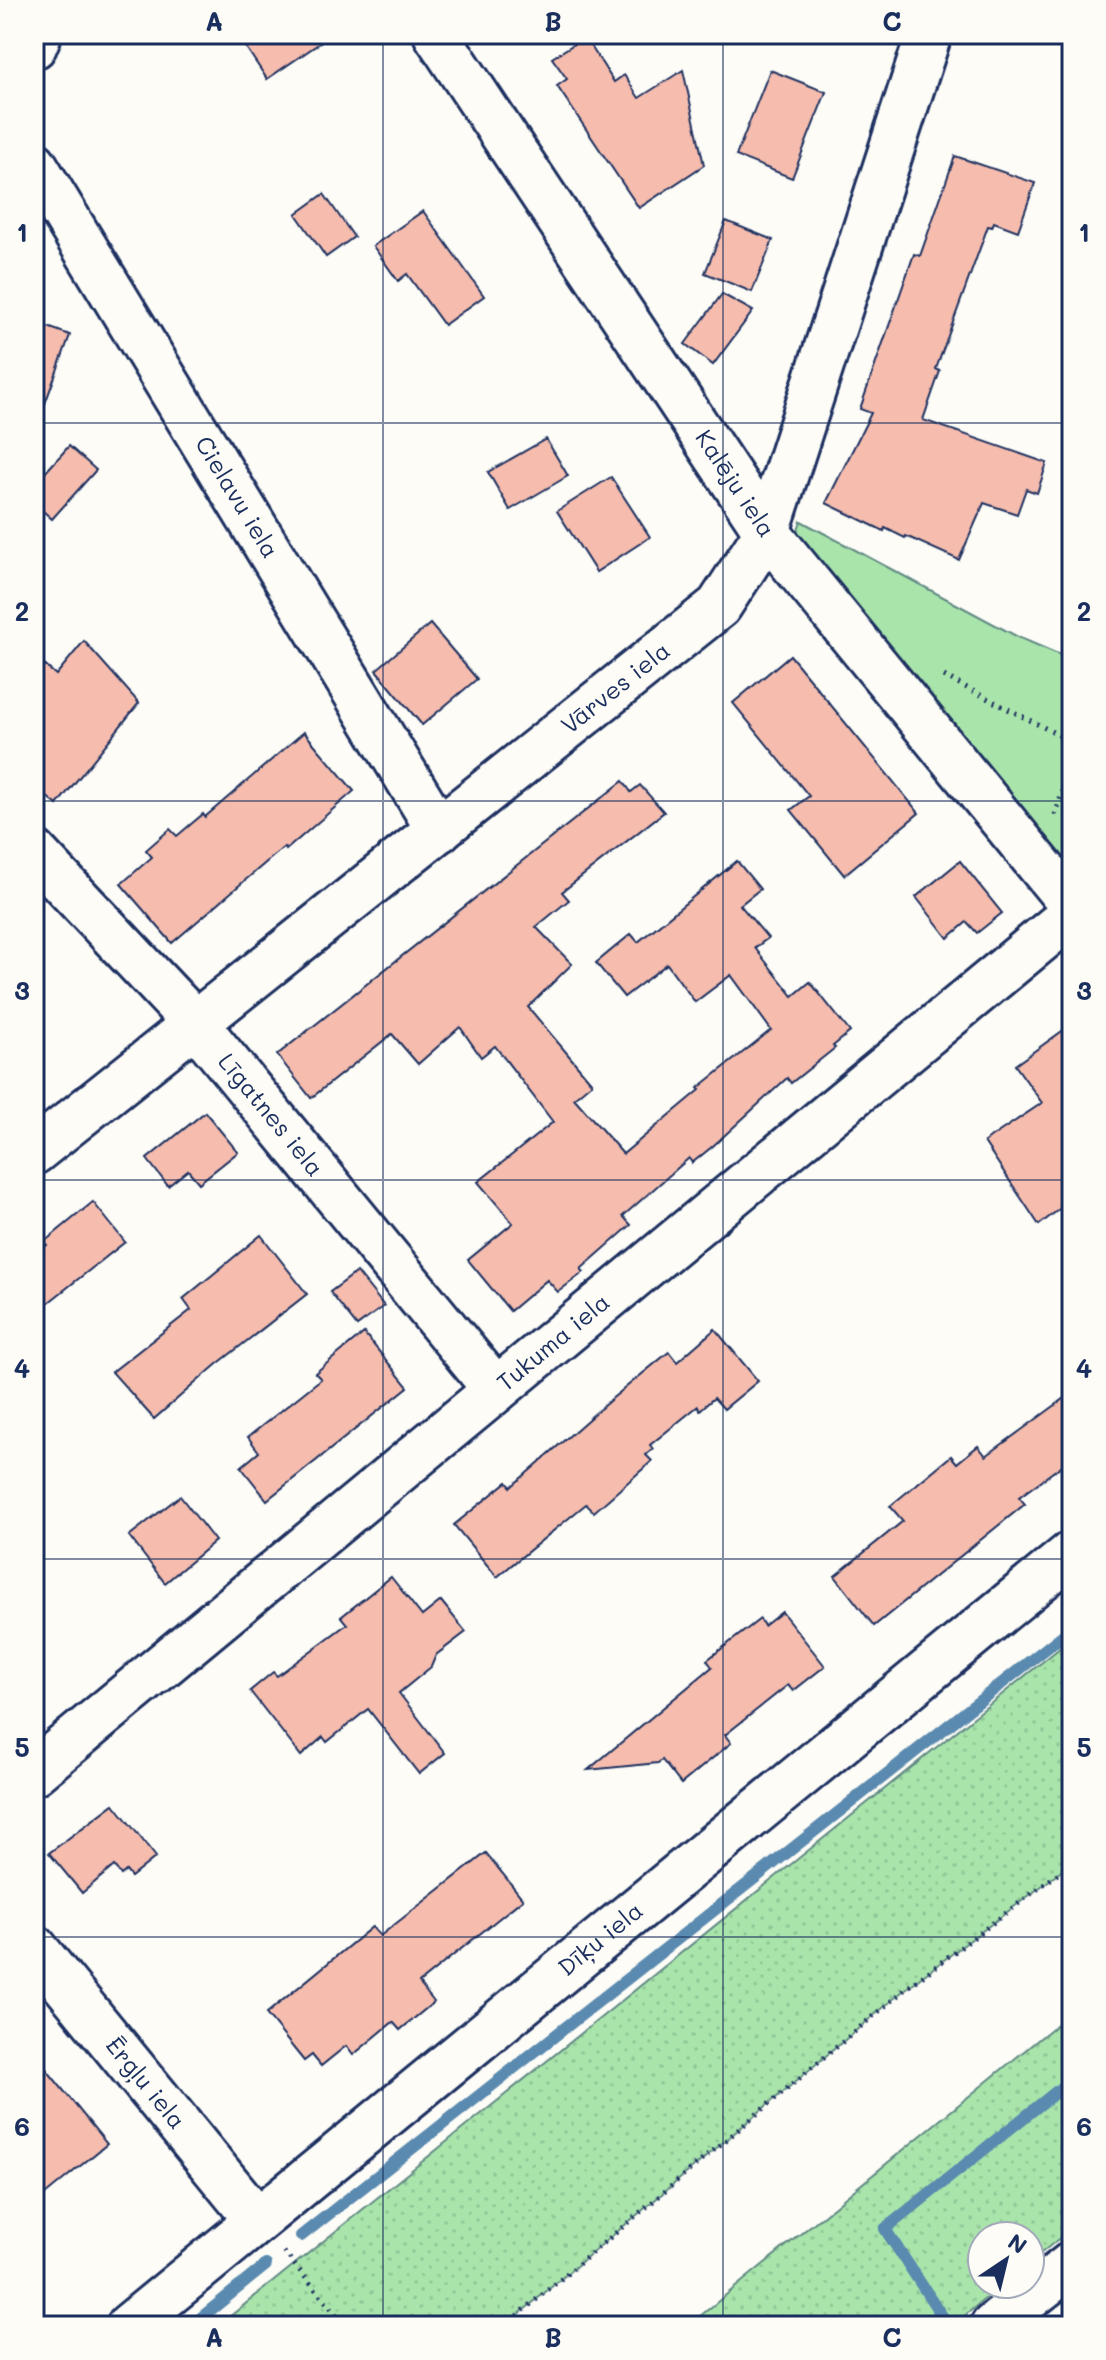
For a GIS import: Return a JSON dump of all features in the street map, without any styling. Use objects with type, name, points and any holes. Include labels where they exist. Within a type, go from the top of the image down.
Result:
[{"type":"street","points":[[34,46],[39,34]]},
{"type":"street","name":"Kalēju iela","points":[[436,34],[767,532],[1072,905]]},
{"type":"street","name":"Vārves iela","points":[[34,1152],[719,606],[767,532],[929,34]]},
{"type":"street","name":"Cielavu iela","points":[[34,164],[439,830]]},
{"type":"street","name":"Līgatnes iela","points":[[34,852],[196,1024],[496,1390]]},
{"type":"street","name":"Tukuma iela","points":[[34,1772],[1072,914]]},
{"type":"street","name":"Dīķu iela","points":[[129,2326],[1072,1553]]},
{"type":"street","name":"Ērgļu iela","points":[[34,1947],[257,2220]]},
{"type":"street","points":[[1012,2320],[1072,2264]]},
{"type":"path","points":[[932,670],[1072,742]]},
{"type":"path","points":[[505,2326],[903,1991],[1072,1863]]},
{"type":"path","points":[[257,2220],[346,2326]]},
{"type":"green space","points":[[801,521],[1018,637],[1072,660],[1072,877],[794,541]]},
{"type":"green space","points":[[1072,1638],[1072,1863],[903,1991],[505,2326],[218,2326]]},
{"type":"green space","points":[[1072,2012],[1072,2228],[1046,2249],[1046,2220],[966,2220],[966,2300],[984,2300],[952,2326],[688,2326]]},
{"type":"building","points":[[237,34],[333,34],[267,79]]},
{"type":"building","points":[[585,37],[614,82],[624,75],[639,98],[683,70],[704,165],[639,208],[557,86],[567,79],[552,58]]},
{"type":"building","points":[[770,70],[826,92],[792,178],[736,156]]},
{"type":"building","points":[[955,156],[1035,183],[1018,231],[994,222],[992,227],[988,226],[936,369],[940,371],[923,420],[1047,463],[1037,493],[1026,489],[1017,514],[984,503],[959,560],[906,536],[885,528],[884,531],[826,503],[871,413],[860,409],[914,254],[920,256]]},
{"type":"building","points":[[324,194],[354,237],[326,257],[296,214]]},
{"type":"building","points":[[423,211],[484,296],[444,325],[407,274],[398,281],[373,246]]},
{"type":"building","points":[[726,221],[773,240],[752,292],[705,273]]},
{"type":"building","points":[[722,294],[753,311],[713,365],[685,344]]},
{"type":"building","points":[[34,322],[70,335],[38,423],[34,423]]},
{"type":"building","points":[[546,439],[568,476],[510,510],[488,472]]},
{"type":"building","points":[[69,446],[96,470],[52,519],[34,503],[34,485]]},
{"type":"building","points":[[611,477],[650,537],[596,572],[557,511]]},
{"type":"building","points":[[430,624],[477,679],[422,725],[376,670]]},
{"type":"building","points":[[84,641],[139,703],[57,805],[34,786],[34,656],[56,675]]},
{"type":"building","points":[[790,655],[919,813],[844,875],[791,810],[809,796],[733,703]]},
{"type":"building","points":[[304,732],[354,791],[172,943],[121,884],[152,857],[146,850],[170,829],[177,836],[203,814],[205,817]]},
{"type":"building","points":[[623,781],[631,792],[640,785],[664,812],[562,892],[569,900],[536,927],[572,964],[528,1007],[592,1083],[574,1098],[623,1154],[700,1090],[698,1088],[771,1030],[731,975],[695,1002],[667,964],[624,997],[596,963],[631,934],[638,942],[737,861],[760,889],[740,905],[768,938],[755,948],[793,996],[810,982],[850,1032],[791,1083],[787,1078],[713,1146],[692,1163],[689,1158],[623,1216],[631,1225],[581,1269],[584,1272],[558,1292],[547,1280],[510,1311],[468,1260],[513,1223],[478,1182],[553,1122],[495,1046],[481,1057],[460,1027],[418,1064],[392,1034],[311,1098],[277,1055]]},
{"type":"building","points":[[960,861],[1002,913],[977,933],[967,922],[948,938],[916,897]]},
{"type":"building","points":[[1072,1024],[1072,1199],[1039,1225],[984,1142],[1042,1103],[1015,1065]]},
{"type":"building","points":[[205,1112],[238,1152],[199,1183],[188,1170],[168,1186],[147,1159]]},
{"type":"building","points":[[93,1202],[125,1242],[34,1314],[34,1256],[47,1245],[44,1242]]},
{"type":"building","points":[[261,1235],[307,1294],[216,1365],[154,1419],[112,1372],[191,1310],[183,1299]]},
{"type":"building","points":[[357,1272],[384,1306],[357,1326],[330,1292]]},
{"type":"building","points":[[715,1329],[758,1381],[724,1409],[714,1398],[700,1410],[698,1406],[650,1445],[653,1449],[646,1455],[652,1461],[594,1512],[586,1504],[497,1577],[454,1525],[507,1482],[511,1487],[669,1352],[677,1362]]},
{"type":"building","points":[[364,1333],[408,1387],[267,1500],[241,1467],[259,1452],[248,1437],[321,1379],[315,1373]]},
{"type":"building","points":[[1072,1393],[1072,1458],[1019,1497],[1025,1504],[874,1626],[835,1576],[903,1521],[890,1506],[951,1456],[957,1463],[978,1446],[986,1456]]},
{"type":"building","points":[[180,1496],[215,1541],[165,1583],[129,1536]]},
{"type":"building","points":[[391,1577],[422,1616],[441,1601],[466,1632],[436,1655],[431,1667],[399,1693],[445,1753],[419,1774],[368,1709],[327,1742],[323,1737],[301,1756],[250,1691],[273,1672],[277,1676],[347,1624],[341,1617]]},
{"type":"building","points":[[782,1612],[825,1666],[793,1691],[788,1685],[725,1735],[731,1743],[681,1784],[662,1760],[658,1763],[588,1770],[712,1667],[707,1660],[760,1619],[764,1626]]},
{"type":"building","points":[[114,1804],[156,1857],[131,1877],[126,1871],[121,1875],[114,1866],[82,1893],[49,1853]]},
{"type":"building","points":[[486,1853],[523,1899],[419,1983],[434,2002],[400,2030],[393,2022],[353,2055],[346,2046],[321,2066],[312,2055],[304,2061],[266,2014],[372,1927],[380,1936]]},
{"type":"building","points":[[34,2054],[107,2144],[34,2204]]},
{"type":"waterway","points":[[301,2236],[1072,1628]]},
{"type":"waterway","points":[[944,2319],[885,2229],[1072,2079]]},
{"type":"waterway","points":[[191,2326],[266,2265]]}]
